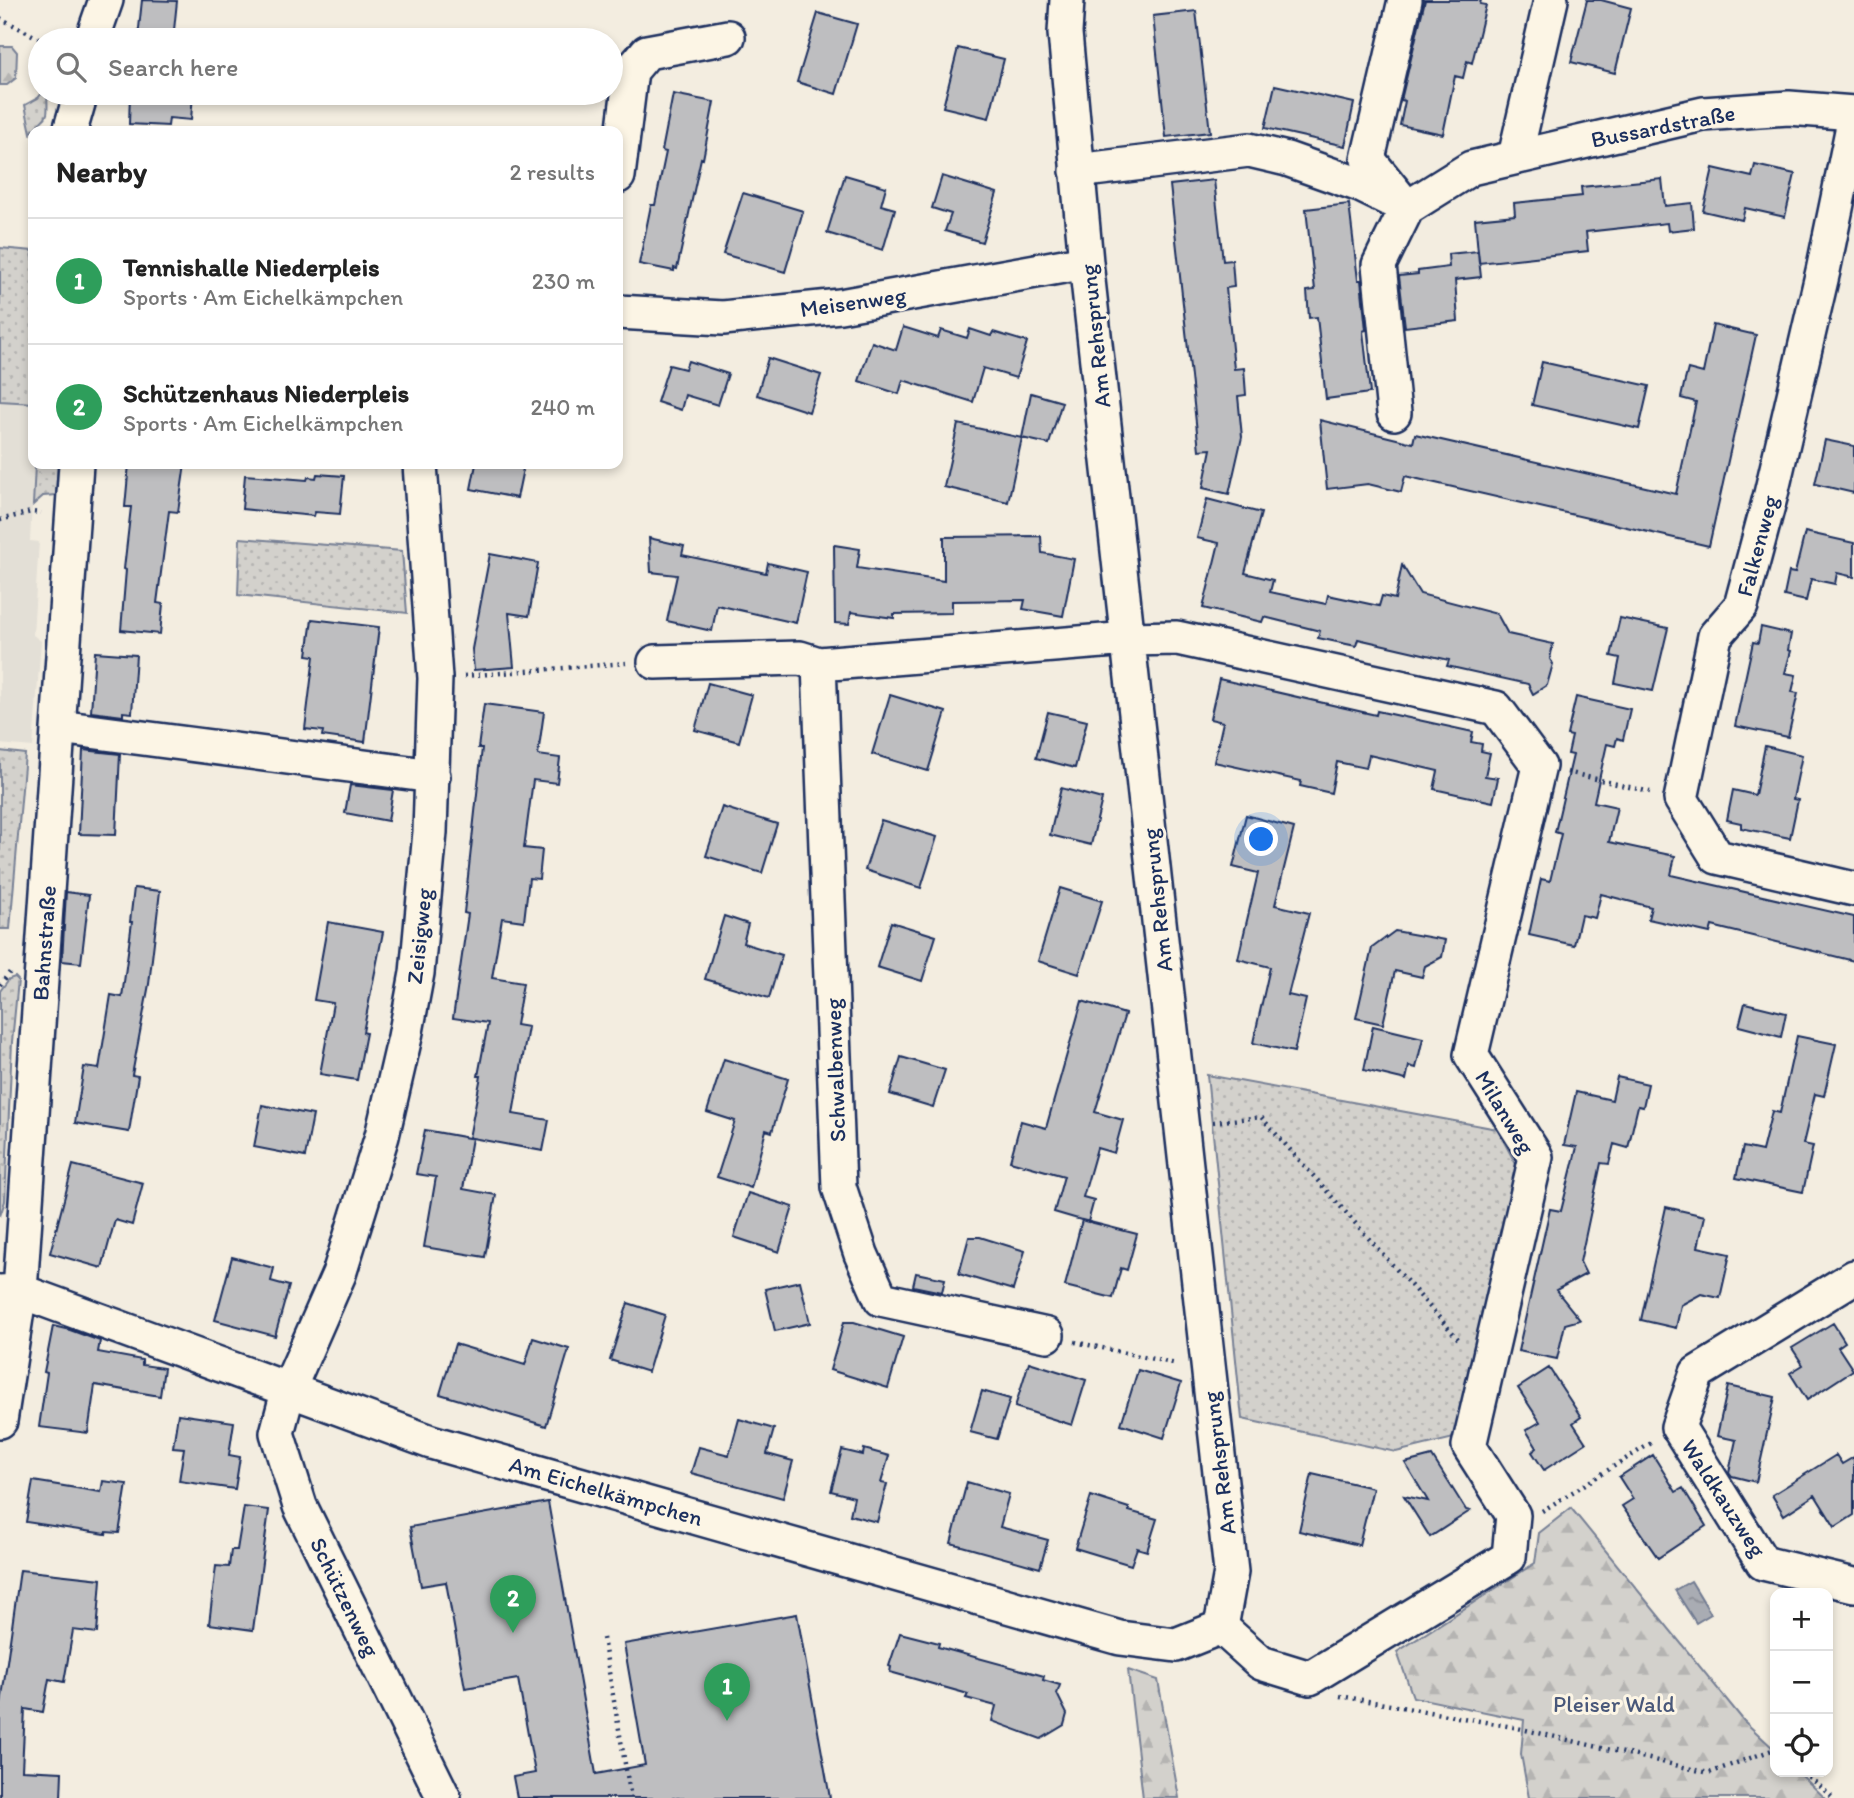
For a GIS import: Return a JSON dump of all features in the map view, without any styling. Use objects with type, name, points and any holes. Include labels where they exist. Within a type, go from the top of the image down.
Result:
[{"type":"street","points":[[96,28],[106,0]]},
{"type":"street","name":"Am Rehsprung","points":[[1067,0],[1065,33],[1086,262],[1231,1572],[1221,1627]]},
{"type":"street","points":[[1405,0],[1368,159],[1407,208]]},
{"type":"street","points":[[1515,157],[1551,0]]},
{"type":"street","points":[[623,136],[631,71],[647,52],[728,37]]},
{"type":"street","points":[[71,126],[77,105]]},
{"type":"street","name":"Bussardstraße","points":[[1407,208],[1471,169],[1703,114],[1789,108],[1854,113]]},
{"type":"street","name":"Falkenweg","points":[[1681,799],[1716,636],[1741,606],[1772,494],[1854,121]]},
{"type":"street","points":[[1077,171],[1249,150],[1287,159],[1360,185],[1407,208]]},
{"type":"street","points":[[1394,413],[1379,265],[1407,208]]},
{"type":"street","name":"Meisenweg","points":[[623,312],[723,318],[840,306],[1086,262]]},
{"type":"street","name":"Bahnstraße","points":[[0,1421],[59,727],[76,469]]},
{"type":"street","name":"Zeisigweg","points":[[289,1388],[339,1274],[382,1136],[417,973],[433,776],[435,678],[420,469]]},
{"type":"street","points":[[655,662],[800,658],[819,664],[1128,639],[1177,638],[1496,708],[1539,766]]},
{"type":"street","name":"Schwalbenweg","points":[[819,664],[839,1187],[861,1254],[881,1299],[1046,1335]]},
{"type":"street","points":[[59,727],[433,776]]},
{"type":"street","name":"Milanweg","points":[[1221,1627],[1261,1663],[1310,1678],[1509,1557],[1513,1515],[1469,1446],[1536,1157],[1471,1055],[1539,766]]},
{"type":"street","points":[[1681,799],[1717,857],[1854,889]]},
{"type":"street","name":"Waldkauzweg","points":[[1854,1277],[1697,1373],[1678,1427],[1763,1563],[1854,1585]]},
{"type":"street","name":"Am Eichelkämpchen","points":[[10,1292],[289,1388],[431,1442],[1120,1638],[1176,1645],[1221,1627]]},
{"type":"street","name":"Schützenweg","points":[[289,1388],[276,1433],[300,1506],[444,1798]]},
{"type":"path","points":[[0,18],[28,33]]},
{"type":"path","points":[[0,520],[31,512],[73,516]]},
{"type":"path","points":[[435,678],[655,662]]},
{"type":"path","points":[[1539,766],[1681,799]]},
{"type":"path","points":[[1182,1126],[1261,1116],[1486,1371]]},
{"type":"path","points":[[1046,1335],[1208,1371]]},
{"type":"path","name":"Waldkauzweg","points":[[1537,1515],[1678,1427]]},
{"type":"path","points":[[603,1638],[631,1798]]},
{"type":"path","points":[[1334,1695],[1513,1727],[1709,1773],[1770,1751]]},
{"type":"path","points":[[1810,1777],[1833,1798]]},
{"type":"shaded area","points":[[0,401],[28,403],[28,469],[34,469],[30,541],[39,542],[33,635],[41,641],[33,747],[0,744]]},
{"type":"green space","points":[[0,46],[12,46],[17,52],[16,78],[7,85],[0,85]]},
{"type":"green space","points":[[25,105],[47,105],[47,115],[36,126],[30,126]]},
{"type":"green space","points":[[0,248],[28,251],[28,403],[0,401]]},
{"type":"green space","points":[[35,469],[58,469],[56,495],[43,496],[33,505]]},
{"type":"green space","points":[[240,538],[402,551],[407,613],[238,595]]},
{"type":"green space","points":[[0,751],[25,754],[10,929],[0,929]]},
{"type":"green space","points":[[15,977],[18,980],[12,1042],[5,1201],[0,1216],[0,991],[9,979]]},
{"type":"green space","points":[[1207,1075],[1497,1129],[1517,1166],[1454,1438],[1396,1452],[1242,1419]]},
{"type":"green space","name":"Pleiser Wald","points":[[1571,1508],[1744,1721],[1770,1745],[1770,1777],[1803,1777],[1825,1798],[1529,1798],[1521,1754],[1524,1720],[1413,1697],[1397,1652],[1535,1563],[1539,1533]]},
{"type":"green space","points":[[1128,1670],[1158,1680],[1179,1798],[1143,1798]]},
{"type":"water","points":[[1691,1581],[1711,1614],[1696,1623],[1675,1590]]},
{"type":"building","points":[[142,0],[177,1],[174,28],[139,28]]},
{"type":"building","points":[[1425,0],[1481,0],[1480,4],[1486,5],[1472,63],[1467,61],[1463,78],[1455,76],[1443,134],[1400,125],[1405,101],[1401,100]]},
{"type":"building","points":[[1587,0],[1601,0],[1631,8],[1615,73],[1571,62]]},
{"type":"building","points":[[1196,11],[1210,132],[1166,137],[1153,16]]},
{"type":"building","points":[[818,13],[857,24],[836,94],[797,82]]},
{"type":"building","points":[[958,48],[1004,59],[989,118],[943,107]]},
{"type":"building","points":[[1275,85],[1354,103],[1345,146],[1265,128]]},
{"type":"building","points":[[673,94],[714,102],[677,269],[674,268],[674,271],[639,264],[651,205],[655,205],[666,152],[662,151]]},
{"type":"building","points":[[130,105],[192,105],[191,120],[169,118],[168,126],[129,124]]},
{"type":"building","points":[[1755,165],[1795,174],[1785,217],[1745,208],[1742,220],[1703,211],[1713,168],[1752,177]]},
{"type":"building","points":[[845,175],[886,187],[881,205],[895,209],[883,250],[827,233]]},
{"type":"building","points":[[942,176],[997,193],[982,242],[945,231],[951,214],[932,208]]},
{"type":"building","points":[[1662,179],[1665,206],[1692,203],[1694,228],[1668,231],[1667,223],[1586,232],[1588,251],[1479,263],[1475,219],[1515,215],[1514,203],[1582,196],[1581,187]]},
{"type":"building","points":[[1214,180],[1223,261],[1232,260],[1234,287],[1226,288],[1234,369],[1244,368],[1246,395],[1238,396],[1242,437],[1229,494],[1203,488],[1211,449],[1199,450],[1170,185]]},
{"type":"building","points":[[743,193],[803,211],[785,272],[723,254]]},
{"type":"building","points":[[1349,204],[1358,280],[1361,280],[1370,393],[1326,399],[1317,317],[1309,318],[1307,291],[1315,290],[1306,209]]},
{"type":"building","points":[[1478,251],[1481,277],[1455,280],[1458,321],[1405,327],[1399,276],[1449,267],[1448,254]]},
{"type":"building","points":[[1713,325],[1756,335],[1709,546],[1405,476],[1401,492],[1368,484],[1327,489],[1320,420],[1413,443],[1415,434],[1676,494],[1696,402],[1681,398],[1684,384],[1688,369],[1703,373]]},
{"type":"building","points":[[903,327],[938,338],[941,330],[967,338],[970,329],[991,336],[993,332],[1027,342],[1016,378],[983,368],[973,402],[903,380],[899,394],[859,381],[872,342],[896,350]]},
{"type":"building","points":[[768,358],[821,375],[809,412],[757,395]]},
{"type":"building","points":[[688,361],[728,374],[718,405],[685,395],[681,410],[657,402],[669,365],[685,369]]},
{"type":"building","points":[[1542,362],[1649,386],[1639,429],[1532,405]]},
{"type":"building","points":[[1031,393],[1062,402],[1049,444],[1022,438]]},
{"type":"building","points":[[958,424],[1022,438],[1008,502],[944,487]]},
{"type":"building","points":[[1825,440],[1854,446],[1854,493],[1815,484]]},
{"type":"building","points":[[129,469],[184,469],[178,512],[169,511],[157,603],[163,604],[160,634],[121,630],[131,507],[125,507]]},
{"type":"building","points":[[475,469],[523,469],[517,498],[471,489]]},
{"type":"building","points":[[317,474],[344,476],[340,514],[315,512],[314,516],[242,509],[245,475],[307,480],[308,477],[316,478]]},
{"type":"building","points":[[1207,499],[1261,513],[1245,573],[1273,580],[1270,592],[1326,604],[1328,595],[1379,606],[1382,596],[1395,599],[1402,565],[1420,594],[1497,614],[1508,634],[1553,644],[1550,659],[1553,664],[1547,685],[1533,694],[1528,684],[1447,666],[1449,660],[1358,639],[1356,646],[1318,638],[1320,631],[1264,617],[1262,622],[1203,608],[1219,543],[1197,538]]},
{"type":"building","points":[[1805,532],[1854,543],[1854,577],[1837,573],[1835,584],[1811,579],[1806,601],[1784,596],[1789,572],[1795,573]]},
{"type":"building","points":[[1041,536],[1042,553],[1074,559],[1063,616],[1023,609],[1025,600],[952,601],[952,613],[894,614],[894,618],[851,612],[849,624],[835,623],[834,545],[860,549],[857,568],[944,581],[944,537]]},
{"type":"building","points":[[649,538],[684,546],[682,555],[766,573],[768,563],[807,572],[796,623],[717,605],[712,631],[667,621],[677,575],[651,572]]},
{"type":"building","points":[[490,554],[538,563],[529,616],[509,613],[514,667],[474,670],[472,649]]},
{"type":"building","points":[[1620,618],[1668,628],[1653,691],[1615,683],[1620,658],[1611,656]]},
{"type":"building","points":[[312,619],[379,627],[365,742],[322,736],[323,731],[305,729],[314,656],[307,655]]},
{"type":"building","points":[[1761,627],[1791,634],[1788,650],[1791,651],[1785,673],[1796,675],[1792,692],[1798,693],[1788,737],[1735,726],[1753,642],[1758,643]]},
{"type":"building","points":[[95,652],[136,655],[132,713],[123,712],[123,716],[91,712]]},
{"type":"building","points":[[1219,679],[1376,715],[1377,711],[1473,732],[1471,742],[1482,744],[1481,751],[1490,753],[1485,776],[1498,778],[1493,802],[1434,789],[1438,771],[1369,755],[1366,768],[1337,762],[1331,793],[1300,786],[1301,781],[1214,762],[1223,722],[1210,719]]},
{"type":"building","points":[[708,683],[752,695],[739,742],[695,730]]},
{"type":"building","points":[[890,695],[946,712],[928,771],[872,754]]},
{"type":"building","points":[[1576,697],[1630,709],[1623,740],[1617,738],[1615,746],[1607,744],[1594,802],[1617,807],[1609,842],[1675,856],[1671,875],[1854,917],[1854,961],[1712,926],[1710,933],[1648,919],[1651,907],[1601,894],[1595,918],[1581,915],[1574,945],[1529,935],[1541,879],[1550,881],[1561,834],[1555,832],[1573,755],[1568,754],[1572,736],[1567,735]]},
{"type":"building","points":[[484,704],[544,712],[538,755],[560,758],[557,783],[533,780],[524,848],[542,850],[539,879],[529,878],[524,921],[502,918],[492,978],[523,983],[516,1025],[528,1027],[513,1114],[549,1120],[543,1151],[472,1138],[463,1189],[496,1195],[485,1257],[424,1247],[436,1177],[416,1174],[425,1130],[469,1138],[481,1076],[478,1076],[488,1023],[453,1018],[468,914],[464,913],[482,748],[478,748]]},
{"type":"building","points":[[1048,712],[1087,721],[1075,768],[1036,758]]},
{"type":"building","points":[[1765,746],[1802,755],[1793,799],[1798,800],[1790,838],[1741,828],[1741,823],[1727,820],[1733,790],[1755,795]]},
{"type":"building","points":[[83,750],[120,754],[116,835],[79,834]]},
{"type":"building","points":[[350,785],[393,790],[388,821],[345,813]]},
{"type":"building","points":[[1061,788],[1102,799],[1091,845],[1050,835]]},
{"type":"building","points":[[722,807],[777,824],[762,873],[706,856]]},
{"type":"building","points":[[1246,815],[1294,828],[1275,905],[1309,913],[1288,995],[1306,999],[1294,1052],[1253,1043],[1270,967],[1238,959],[1258,873],[1233,867]]},
{"type":"building","points":[[881,820],[937,837],[921,888],[865,870]]},
{"type":"building","points":[[134,888],[160,891],[149,984],[132,1075],[138,1076],[129,1132],[75,1123],[84,1067],[99,1069],[111,995],[122,997]]},
{"type":"building","points":[[1060,888],[1102,901],[1079,974],[1038,961]]},
{"type":"building","points":[[66,892],[89,895],[81,963],[62,961]]},
{"type":"building","points":[[724,916],[748,924],[743,943],[782,955],[769,998],[705,979]]},
{"type":"building","points":[[328,922],[383,932],[363,1032],[366,1033],[357,1080],[320,1074],[333,1003],[314,1000]]},
{"type":"building","points":[[891,922],[936,936],[922,981],[877,967]]},
{"type":"building","points":[[1395,931],[1445,940],[1442,957],[1425,966],[1422,977],[1395,971],[1383,1024],[1356,1018],[1372,948]]},
{"type":"building","points":[[1082,1001],[1125,1014],[1095,1112],[1123,1120],[1114,1153],[1097,1148],[1083,1197],[1094,1200],[1088,1222],[1054,1212],[1064,1176],[1010,1161],[1021,1121],[1046,1128]]},
{"type":"building","points":[[1745,1003],[1786,1013],[1781,1037],[1739,1026]]},
{"type":"building","points":[[1373,1026],[1423,1038],[1416,1068],[1409,1066],[1406,1080],[1364,1070]]},
{"type":"building","points":[[1797,1036],[1836,1044],[1824,1096],[1815,1094],[1803,1144],[1813,1146],[1803,1192],[1736,1178],[1743,1147],[1762,1151],[1772,1111],[1780,1113]]},
{"type":"building","points":[[901,1057],[945,1070],[933,1107],[890,1094]]},
{"type":"building","points":[[724,1059],[788,1079],[772,1132],[766,1130],[751,1188],[717,1177],[735,1121],[707,1112]]},
{"type":"building","points":[[1617,1077],[1648,1084],[1643,1107],[1638,1106],[1628,1148],[1614,1144],[1609,1164],[1601,1163],[1580,1262],[1586,1274],[1556,1290],[1580,1320],[1565,1324],[1557,1359],[1518,1351],[1550,1209],[1561,1211],[1577,1147],[1564,1145],[1576,1092],[1612,1100]]},
{"type":"building","points":[[262,1105],[313,1115],[305,1157],[254,1147]]},
{"type":"building","points":[[73,1165],[143,1183],[132,1225],[115,1220],[102,1268],[50,1253]]},
{"type":"building","points":[[748,1193],[793,1207],[779,1252],[734,1237]]},
{"type":"building","points":[[1666,1207],[1705,1216],[1698,1247],[1730,1254],[1720,1298],[1701,1294],[1681,1305],[1676,1328],[1641,1320]]},
{"type":"building","points":[[1082,1220],[1137,1234],[1127,1270],[1121,1268],[1113,1298],[1065,1286]]},
{"type":"building","points":[[969,1237],[980,1237],[1025,1251],[1013,1290],[959,1274]]},
{"type":"building","points":[[232,1257],[274,1268],[271,1281],[289,1286],[275,1336],[215,1320]]},
{"type":"building","points":[[916,1273],[945,1279],[942,1292],[913,1286]]},
{"type":"building","points":[[800,1281],[810,1323],[775,1331],[765,1289]]},
{"type":"building","points":[[628,1303],[665,1315],[648,1372],[610,1360]]},
{"type":"building","points":[[844,1322],[854,1322],[903,1337],[888,1388],[830,1370]]},
{"type":"building","points":[[1833,1323],[1845,1342],[1838,1347],[1853,1370],[1807,1400],[1790,1373],[1803,1365],[1792,1348]]},
{"type":"building","points":[[53,1326],[100,1341],[98,1352],[142,1360],[142,1365],[164,1368],[160,1396],[95,1385],[88,1433],[39,1427],[47,1373],[44,1372]]},
{"type":"building","points":[[533,1338],[569,1349],[546,1426],[440,1394],[455,1344],[525,1365]]},
{"type":"building","points":[[1029,1362],[1086,1380],[1072,1425],[1015,1407]]},
{"type":"building","points":[[1549,1368],[1581,1417],[1573,1423],[1586,1443],[1544,1470],[1532,1452],[1537,1448],[1526,1430],[1540,1422],[1518,1388]]},
{"type":"building","points":[[1138,1370],[1181,1383],[1164,1438],[1121,1424]]},
{"type":"building","points":[[1728,1386],[1775,1397],[1756,1482],[1732,1476],[1729,1472],[1736,1440],[1717,1436]]},
{"type":"building","points":[[982,1391],[1010,1399],[997,1439],[970,1432]]},
{"type":"building","points":[[178,1414],[234,1422],[229,1455],[240,1457],[235,1489],[179,1481],[184,1448],[173,1447]]},
{"type":"building","points":[[739,1419],[774,1429],[767,1454],[793,1461],[783,1498],[691,1473],[699,1447],[729,1455]]},
{"type":"building","points":[[864,1449],[889,1456],[881,1483],[887,1484],[877,1522],[850,1515],[854,1497],[831,1491],[842,1450],[863,1455]]},
{"type":"building","points":[[1653,1455],[1676,1492],[1683,1488],[1706,1526],[1658,1558],[1622,1506],[1633,1499],[1619,1477]]},
{"type":"building","points":[[1836,1455],[1842,1464],[1854,1457],[1854,1515],[1835,1527],[1815,1495],[1784,1515],[1772,1495]]},
{"type":"building","points":[[1432,1456],[1466,1510],[1470,1511],[1430,1537],[1404,1496],[1428,1501],[1405,1463]]},
{"type":"building","points":[[1312,1474],[1373,1488],[1359,1545],[1299,1531]]},
{"type":"building","points":[[33,1481],[101,1492],[103,1481],[127,1484],[119,1533],[106,1534],[26,1522]]},
{"type":"building","points":[[967,1482],[1009,1494],[1000,1527],[1048,1540],[1040,1568],[951,1543]]},
{"type":"building","points":[[1091,1496],[1157,1519],[1147,1551],[1137,1548],[1131,1565],[1075,1548]]},
{"type":"building","points":[[548,1502],[596,1774],[645,1765],[624,1644],[797,1614],[830,1798],[517,1798],[513,1777],[535,1773],[518,1679],[465,1688],[446,1582],[421,1586],[410,1527]]},
{"type":"building","points":[[244,1507],[269,1510],[253,1630],[209,1624],[216,1566],[229,1567],[231,1550],[237,1550]]},
{"type":"building","points":[[20,1570],[101,1579],[97,1633],[73,1630],[64,1682],[49,1679],[43,1712],[25,1709],[22,1770],[62,1772],[61,1798],[0,1798],[0,1711]]},
{"type":"building","points":[[900,1633],[939,1643],[938,1647],[1044,1676],[1043,1680],[1060,1685],[1057,1694],[1067,1714],[1064,1725],[1041,1739],[992,1721],[996,1706],[966,1698],[968,1694],[890,1672],[889,1666]]},
{"type":"place","name":"Schützenhaus Niederpleis","points":[[513,1633]]},
{"type":"place","name":"Tennishalle Niederpleis","points":[[727,1721]]}]
